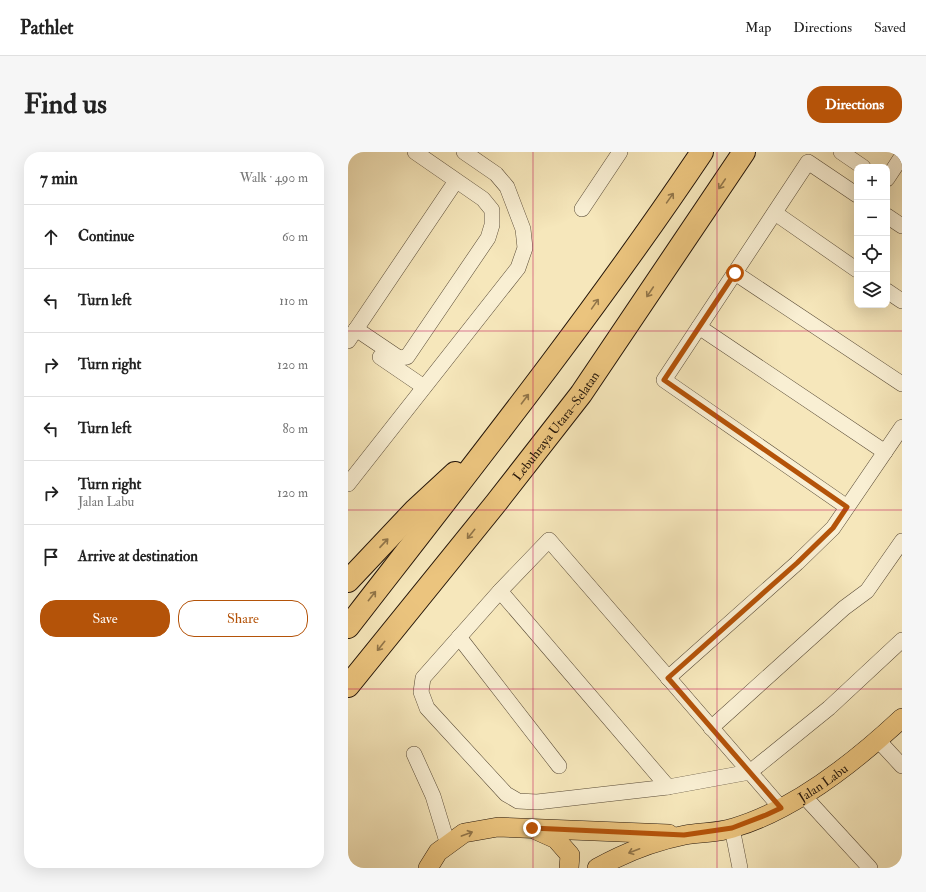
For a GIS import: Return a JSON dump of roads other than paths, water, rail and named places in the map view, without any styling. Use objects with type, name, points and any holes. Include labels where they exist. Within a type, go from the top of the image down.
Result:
[{"type":"highway","points":[[348,627],[573,336],[702,152]]},
{"type":"highway","name":"Lebuhraya Utara–Selatan","points":[[348,686],[496,504],[581,394],[744,152]]},
{"type":"highway","points":[[348,581],[415,510],[501,430]]},
{"type":"main road","name":"Jalan Labu","points":[[597,868],[612,860],[649,845],[684,835],[732,828],[781,808],[804,796],[878,740],[902,718]]},
{"type":"main road","name":"Jalan Labu","points":[[428,868],[438,852],[464,833],[498,826],[684,835]]},
{"type":"main road","points":[[532,828],[556,839],[570,855],[569,868]]},
{"type":"street","points":[[351,336],[399,358],[407,357],[488,238],[492,225],[492,210],[483,199],[415,152]]},
{"type":"street","points":[[348,484],[518,268],[525,248],[523,229],[507,187],[496,174],[464,152]]},
{"type":"street","points":[[582,209],[620,152]]},
{"type":"street","points":[[841,152],[859,164]]},
{"type":"street","points":[[890,174],[902,156]]},
{"type":"street","points":[[847,507],[664,380],[808,162],[854,193]]},
{"type":"street","points":[[351,336],[456,181]]},
{"type":"street","points":[[775,213],[854,268]]},
{"type":"street","points":[[890,218],[902,226]]},
{"type":"street","points":[[735,273],[902,384]]},
{"type":"street","points":[[890,293],[902,301]]},
{"type":"street","points":[[699,327],[885,452]]},
{"type":"street","points":[[351,336],[424,387]]},
{"type":"street","points":[[668,678],[797,563],[833,528],[902,427]]},
{"type":"street","points":[[781,808],[750,772],[711,728],[549,540],[500,591],[423,678],[422,692],[427,708],[506,794],[518,801],[537,802],[668,787],[750,772],[829,708],[902,640]]},
{"type":"street","points":[[711,728],[844,608],[867,590],[902,541]]},
{"type":"street","points":[[500,591],[668,787]]},
{"type":"street","points":[[459,637],[559,766]]},
{"type":"street","points":[[878,740],[902,766]]},
{"type":"street","points":[[414,754],[433,796],[448,845]]},
{"type":"street","points":[[804,796],[870,868]]},
{"type":"street","points":[[732,828],[740,868]]}]
